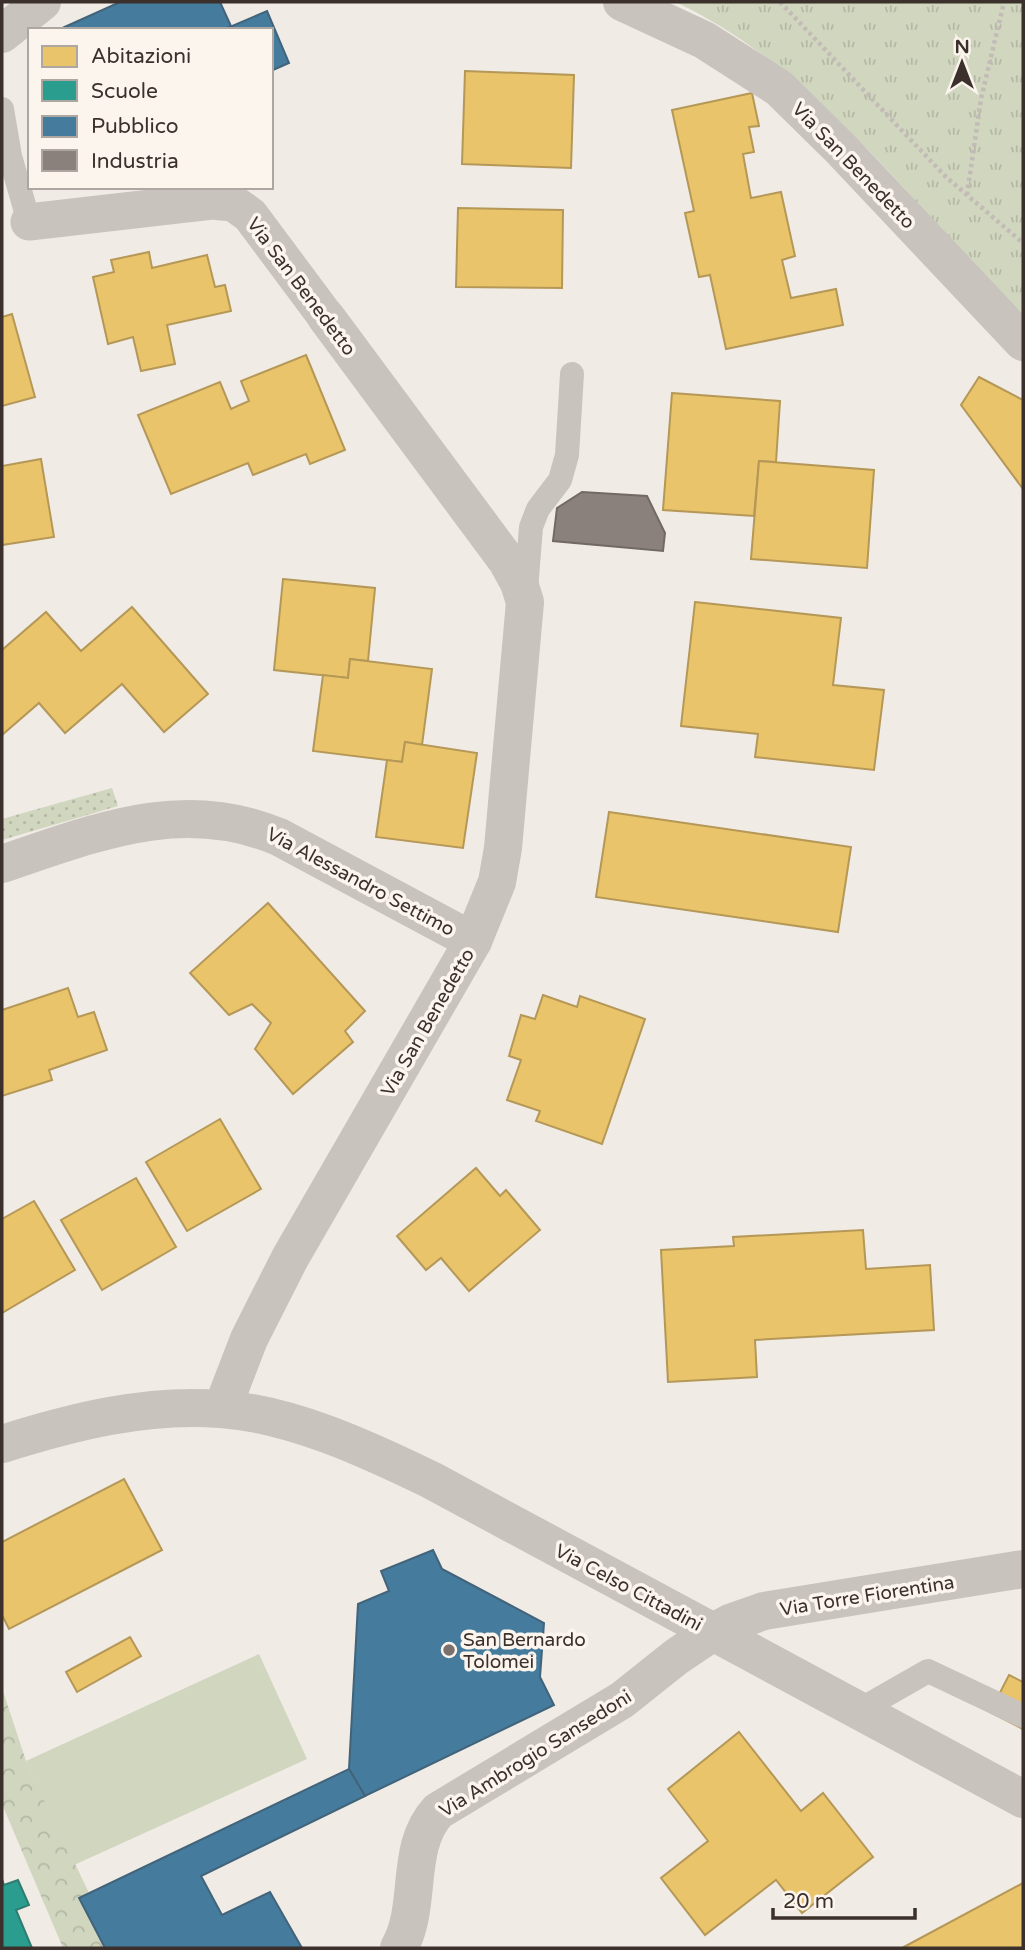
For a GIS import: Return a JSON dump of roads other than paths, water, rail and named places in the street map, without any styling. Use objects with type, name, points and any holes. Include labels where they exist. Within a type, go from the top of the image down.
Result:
[{"type":"street","points":[[2,34],[42,2]]},
{"type":"street","name":"Via San Benedetto","points":[[622,2],[705,40],[779,88],[832,139],[1023,342]]},
{"type":"street","name":"Via San Benedetto","points":[[29,222],[212,201],[233,204],[250,215],[507,561],[525,601],[501,865],[491,899],[473,941],[290,1258],[249,1339],[222,1409]]},
{"type":"street","name":"Via Alessandro Settimo","points":[[2,864],[102,831],[146,821],[192,818],[227,820],[257,827],[279,836],[473,941]]},
{"type":"street","name":"Via Celso Cittadini","points":[[2,1444],[108,1416],[186,1408],[247,1413],[314,1431],[398,1464],[1023,1799]]},
{"type":"street","name":"Via Torre Fiorentina","points":[[713,1632],[764,1611],[1023,1569]]},
{"type":"street","name":"Via Ambrogio Sansedoni","points":[[399,1948],[408,1927],[420,1844],[427,1826],[438,1811],[622,1700],[676,1657],[713,1632]]},
{"type":"lane","name":"Via San Benedetto","points":[[2,110],[10,156],[29,222]]},
{"type":"lane","name":"Via San Benedetto","points":[[525,601],[531,527],[538,509],[560,480],[567,455],[572,374]]},
{"type":"lane","points":[[858,1711],[928,1671],[1023,1716]]},
{"type":"place","name":"San Bernardo Tolomei","points":[[449,1650]]}]
